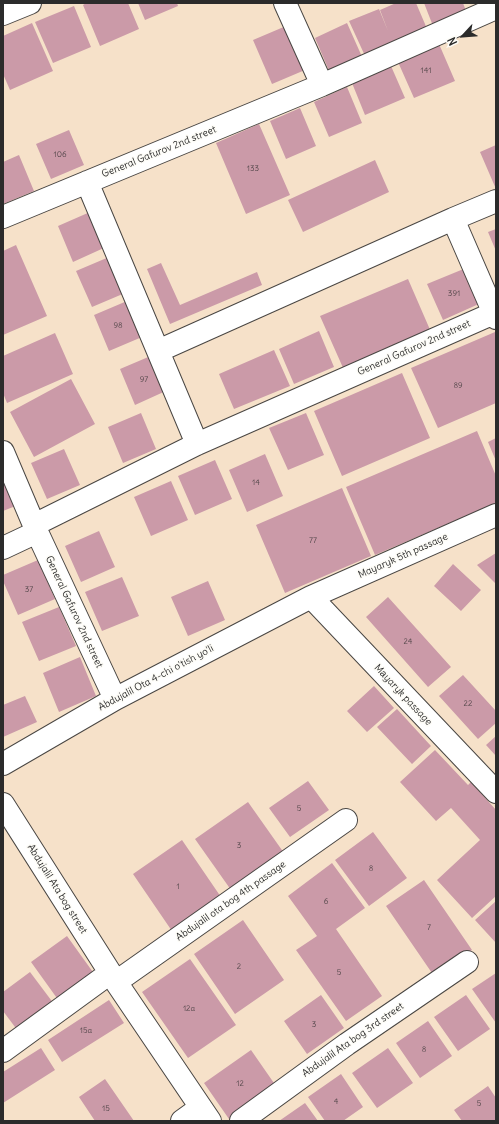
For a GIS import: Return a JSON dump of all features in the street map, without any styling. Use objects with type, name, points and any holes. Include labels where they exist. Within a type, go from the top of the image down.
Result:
[{"type":"street","points":[[3,14],[30,3]]},
{"type":"street","points":[[285,3],[322,85]]},
{"type":"street","name":"General Gafurov 2nd street","points":[[3,217],[322,85],[496,8]]},
{"type":"street","points":[[87,182],[197,444]]},
{"type":"street","points":[[158,352],[496,201]]},
{"type":"street","name":"General Gafurov 2nd street","points":[[35,528],[197,444],[495,315],[453,219]]},
{"type":"street","name":"General Gafurov 2nd street","points":[[3,452],[35,528],[115,699]]},
{"type":"street","name":"Mayaryk 5th passage","points":[[311,597],[496,515]]},
{"type":"street","points":[[3,548],[35,528]]},
{"type":"street","name":"Abdujalil Ota 4-chi o'tish yo'li","points":[[3,764],[115,699],[311,597]]},
{"type":"street","name":"Mаyaryk passage","points":[[311,597],[496,792]]},
{"type":"street","name":"Abdujalil Ata bog street","points":[[3,804],[113,978],[205,1114]]},
{"type":"street","name":"Abdujalil ota bog 4th passage","points":[[113,978],[346,820]]},
{"type":"street","name":"Abdujalil Ata bog 3rd street","points":[[241,1121],[347,1044],[467,962]]},
{"type":"street","points":[[3,1051],[113,978]]},
{"type":"street","points":[[182,1121],[205,1114]]},
{"type":"building","points":[[86,3],[128,3],[139,29],[100,46],[83,5]]},
{"type":"building","points":[[138,3],[177,3],[178,6],[145,20]]},
{"type":"building","points":[[396,3],[416,3],[428,31],[366,58],[349,21],[379,9],[388,31],[380,10]]},
{"type":"building","points":[[424,3],[463,3],[466,11],[433,26]]},
{"type":"building","points":[[74,6],[91,47],[53,63],[35,22]]},
{"type":"building","points":[[32,23],[53,71],[10,90],[3,74],[3,36]]},
{"type":"building","points":[[347,23],[363,59],[330,73],[315,38]]},
{"type":"building","points":[[286,26],[305,70],[272,84],[253,40]]},
{"type":"building","points":[[439,44],[455,81],[414,98],[398,62]]},
{"type":"building","points":[[391,66],[405,98],[365,115],[352,83]]},
{"type":"building","points":[[347,87],[362,123],[329,137],[314,102]]},
{"type":"building","points":[[300,108],[316,146],[286,159],[270,121]]},
{"type":"building","points":[[259,124],[290,195],[246,214],[216,143]]},
{"type":"building","points":[[69,130],[84,165],[51,179],[36,144]]},
{"type":"building","points":[[496,145],[496,189],[480,152]]},
{"type":"building","points":[[19,155],[34,191],[3,204],[3,162]]},
{"type":"building","points":[[375,160],[389,192],[303,232],[288,200]]},
{"type":"building","points":[[90,212],[106,247],[73,262],[58,226]]},
{"type":"building","points":[[496,229],[496,251],[488,232]]},
{"type":"building","points":[[16,245],[47,316],[3,335],[3,251]]},
{"type":"building","points":[[109,257],[125,293],[92,307],[76,271]]},
{"type":"building","points":[[161,263],[180,305],[257,272],[262,285],[170,324],[147,269]]},
{"type":"building","points":[[466,268],[481,303],[443,320],[427,284]]},
{"type":"building","points":[[408,279],[431,332],[344,370],[320,316]]},
{"type":"building","points":[[127,301],[142,337],[109,351],[94,315]]},
{"type":"building","points":[[319,331],[334,367],[294,384],[279,349]]},
{"type":"building","points":[[495,332],[496,403],[438,428],[411,368]]},
{"type":"building","points":[[55,333],[73,374],[7,403],[3,393],[3,356]]},
{"type":"building","points":[[274,350],[290,386],[234,409],[219,374]]},
{"type":"building","points":[[153,355],[168,390],[135,405],[120,369]]},
{"type":"building","points":[[402,373],[430,438],[342,476],[314,411]]},
{"type":"building","points":[[71,379],[95,424],[34,457],[10,412]]},
{"type":"building","points":[[141,413],[156,449],[123,463],[108,427]]},
{"type":"building","points":[[306,413],[324,455],[288,470],[269,428]]},
{"type":"building","points":[[477,431],[496,476],[496,503],[375,555],[346,487]]},
{"type":"building","points":[[496,438],[496,461],[488,442]]},
{"type":"building","points":[[64,449],[80,485],[47,499],[31,463]]},
{"type":"building","points":[[265,454],[283,496],[247,512],[229,470]]},
{"type":"building","points":[[215,460],[232,499],[195,515],[178,476]]},
{"type":"building","points":[[3,470],[18,505],[3,511]]},
{"type":"building","points":[[171,481],[188,520],[151,536],[134,497]]},
{"type":"building","points":[[342,488],[371,556],[285,593],[256,525]]},
{"type":"building","points":[[99,531],[115,567],[81,582],[65,546]]},
{"type":"building","points":[[496,553],[496,584],[477,565]]},
{"type":"building","points":[[38,560],[55,599],[18,615],[3,581],[3,575]]},
{"type":"building","points":[[453,564],[481,590],[461,611],[434,586]]},
{"type":"building","points":[[122,577],[139,616],[102,631],[85,592]]},
{"type":"building","points":[[208,581],[225,620],[188,636],[171,597]]},
{"type":"building","points":[[388,597],[451,667],[428,687],[366,617]]},
{"type":"building","points":[[59,607],[76,646],[39,661],[22,622]]},
{"type":"building","points":[[80,657],[96,696],[59,712],[43,673]]},
{"type":"building","points":[[463,675],[496,711],[496,723],[478,739],[439,696]]},
{"type":"building","points":[[374,686],[394,708],[367,732],[347,711]]},
{"type":"building","points":[[25,696],[37,722],[3,737],[3,705]]},
{"type":"building","points":[[397,709],[431,746],[412,764],[377,727]]},
{"type":"building","points":[[496,736],[496,756],[486,745]]},
{"type":"building","points":[[435,750],[468,785],[471,782],[496,810],[496,896],[472,918],[437,880],[480,840],[451,808],[436,821],[400,782]]},
{"type":"building","points":[[308,781],[329,810],[290,837],[269,808]]},
{"type":"building","points":[[248,802],[284,853],[231,890],[195,839]]},
{"type":"building","points":[[373,832],[407,878],[369,906],[335,860]]},
{"type":"building","points":[[182,840],[223,900],[174,934],[133,874]]},
{"type":"building","points":[[332,863],[365,908],[336,929],[382,996],[346,1021],[296,950],[317,936],[288,896]]},
{"type":"building","points":[[424,880],[472,950],[434,976],[386,906]]},
{"type":"building","points":[[496,901],[496,943],[475,920]]},
{"type":"building","points":[[243,920],[284,980],[235,1014],[194,954]]},
{"type":"building","points":[[67,936],[95,975],[59,1001],[31,962]]},
{"type":"building","points":[[190,959],[236,1025],[188,1058],[142,992]]},
{"type":"building","points":[[30,972],[54,1004],[18,1031],[3,1011],[3,992]]},
{"type":"building","points":[[496,973],[496,1023],[472,989]]},
{"type":"building","points":[[321,995],[344,1028],[307,1054],[284,1021]]},
{"type":"building","points":[[466,995],[490,1029],[458,1051],[434,1017]]},
{"type":"building","points":[[109,1000],[124,1023],[62,1062],[48,1040]]},
{"type":"building","points":[[428,1021],[452,1056],[420,1078],[396,1043]]},
{"type":"building","points":[[41,1048],[55,1070],[3,1103],[3,1072]]},
{"type":"building","points":[[388,1048],[413,1083],[377,1108],[352,1073]]},
{"type":"building","points":[[251,1050],[276,1086],[229,1119],[204,1083]]},
{"type":"building","points":[[341,1074],[363,1107],[343,1121],[325,1121],[308,1097]]},
{"type":"building","points":[[105,1079],[134,1121],[95,1121],[79,1097]]},
{"type":"building","points":[[488,1086],[496,1098],[496,1121],[462,1121],[454,1110]]},
{"type":"building","points":[[305,1103],[318,1121],[279,1121]]}]
